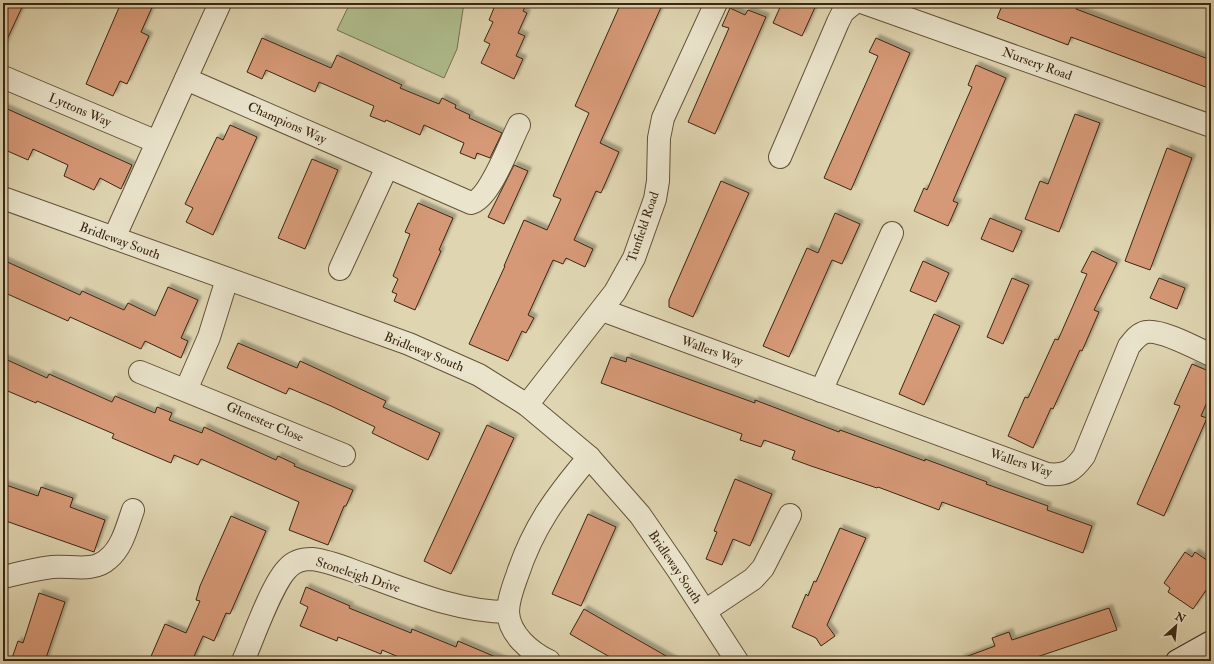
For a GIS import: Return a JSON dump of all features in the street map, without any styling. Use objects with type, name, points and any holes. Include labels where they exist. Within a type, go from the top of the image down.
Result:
[{"type":"street","points":[[114,238],[220,3]]},
{"type":"street","name":"Tunfield Road","points":[[527,405],[602,310],[620,285],[634,258],[650,216],[658,181],[659,138],[663,118],[716,3]]},
{"type":"street","points":[[780,157],[838,22],[843,12],[854,3]]},
{"type":"street","name":"Nursery Road","points":[[864,3],[1211,126]]},
{"type":"street","name":"Lyttons Way","points":[[3,77],[157,142]]},
{"type":"street","name":"Champions Way","points":[[186,79],[465,201],[477,202],[491,183],[519,125]]},
{"type":"street","points":[[340,269],[387,167]]},
{"type":"street","name":"Bridleway South","points":[[3,198],[423,350],[479,375],[527,405],[589,457],[640,515],[671,559],[737,661]]},
{"type":"street","points":[[821,391],[892,233]]},
{"type":"street","points":[[186,390],[213,327],[227,279]]},
{"type":"street","name":"Wallers Way","points":[[602,310],[1047,474],[1064,474],[1073,469],[1084,456],[1129,346],[1139,335],[1147,332],[1163,334],[1211,355]]},
{"type":"street","name":"Glenester Close","points":[[140,372],[344,455]]},
{"type":"street","points":[[538,658],[526,646],[514,629],[508,612],[520,565],[541,520],[557,496],[589,457]]},
{"type":"street","points":[[3,578],[39,569],[93,566],[102,564],[115,552],[121,542],[133,510]]},
{"type":"street","points":[[705,611],[748,582],[763,568],[790,515]]},
{"type":"street","name":"Stoneleigh Drive","points":[[244,661],[278,581],[288,567],[303,559],[329,563],[415,593],[468,608],[491,612],[508,612]]},
{"type":"street","points":[[1177,661],[1211,642]]},
{"type":"green space","points":[[350,3],[464,3],[457,49],[444,78],[337,30]]},
{"type":"building","points":[[3,3],[24,3],[3,48]]},
{"type":"building","points":[[121,3],[154,3],[141,32],[149,36],[127,84],[120,81],[113,96],[86,84]]},
{"type":"building","points":[[496,3],[527,3],[523,11],[527,13],[518,33],[525,36],[516,56],[523,59],[514,79],[481,63],[490,44],[484,41],[493,22],[489,20]]},
{"type":"building","points":[[621,3],[663,3],[600,143],[619,152],[601,193],[596,191],[574,240],[593,249],[585,267],[566,258],[563,264],[553,260],[528,315],[534,318],[526,333],[522,331],[508,361],[469,344],[505,266],[524,220],[547,230],[561,199],[553,196],[589,113],[575,106]]},
{"type":"building","points":[[782,3],[817,3],[802,36],[773,23]]},
{"type":"building","points":[[1003,3],[1078,3],[1076,9],[1211,60],[1211,89],[1071,37],[1068,45],[997,18]]},
{"type":"building","points":[[730,8],[745,15],[748,10],[766,17],[715,134],[688,122],[729,28],[722,26]]},
{"type":"building","points":[[262,38],[331,68],[337,55],[402,85],[400,88],[439,104],[442,98],[456,105],[455,108],[470,115],[469,118],[502,133],[490,158],[477,153],[475,159],[460,153],[464,143],[424,125],[420,135],[386,120],[385,122],[370,116],[374,106],[319,82],[315,92],[266,70],[262,79],[247,72]]},
{"type":"building","points":[[876,38],[910,53],[851,190],[824,178],[878,56],[869,52]]},
{"type":"building","points":[[976,65],[1006,78],[953,201],[958,203],[948,226],[914,211],[924,188],[927,190],[972,87],[968,85]]},
{"type":"building","points":[[3,107],[132,165],[121,189],[100,178],[94,190],[64,176],[68,165],[33,149],[28,160],[3,149]]},
{"type":"building","points":[[1075,114],[1100,123],[1059,232],[1025,219],[1040,181],[1048,184]]},
{"type":"building","points":[[230,125],[257,137],[213,235],[186,222],[193,208],[185,204],[217,137],[223,140]]},
{"type":"building","points":[[1167,148],[1192,158],[1150,270],[1125,261]]},
{"type":"building","points":[[312,159],[338,170],[305,249],[278,238]]},
{"type":"building","points":[[514,165],[528,171],[504,224],[488,217]]},
{"type":"building","points":[[721,181],[749,193],[693,317],[669,307],[669,300]]},
{"type":"building","points":[[418,203],[453,218],[439,250],[441,251],[415,310],[394,301],[397,294],[392,292],[398,279],[393,276],[410,234],[405,232]]},
{"type":"building","points":[[835,213],[860,224],[842,264],[832,260],[789,357],[763,346],[807,248],[818,253]]},
{"type":"building","points":[[990,218],[1022,231],[1013,252],[981,239]]},
{"type":"building","points":[[1092,251],[1117,263],[1094,310],[1099,312],[1082,351],[1080,350],[1033,448],[1008,436],[1025,397],[1028,398],[1055,339],[1058,340],[1087,274],[1081,272]]},
{"type":"building","points":[[3,260],[80,295],[82,291],[124,310],[128,303],[155,316],[168,287],[198,300],[181,338],[188,341],[181,358],[145,341],[141,349],[70,317],[68,321],[3,292]]},
{"type":"building","points":[[923,261],[949,273],[936,302],[910,291]]},
{"type":"building","points":[[1012,278],[1029,285],[1003,344],[987,337]]},
{"type":"building","points":[[1159,278],[1185,288],[1177,309],[1150,298]]},
{"type":"building","points":[[934,314],[960,326],[924,405],[899,394]]},
{"type":"building","points":[[238,343],[297,368],[300,361],[386,401],[383,407],[440,433],[428,460],[372,433],[375,427],[331,406],[289,388],[286,394],[227,368]]},
{"type":"building","points":[[611,357],[626,362],[627,357],[755,403],[755,400],[839,432],[840,430],[925,461],[925,459],[987,482],[986,484],[1048,506],[1047,510],[1092,526],[1083,553],[942,502],[939,510],[878,487],[877,488],[811,466],[792,459],[795,451],[764,440],[761,447],[740,440],[742,434],[601,383]]},
{"type":"building","points":[[3,358],[47,378],[49,374],[112,402],[115,396],[155,413],[157,407],[172,413],[169,420],[202,433],[204,427],[276,460],[278,456],[295,464],[294,466],[353,490],[346,506],[344,506],[328,545],[289,530],[299,502],[201,459],[198,465],[174,455],[171,463],[112,438],[114,434],[37,401],[36,403],[3,389]]},
{"type":"building","points":[[1192,364],[1211,372],[1211,393],[1201,416],[1207,418],[1164,516],[1137,504],[1180,406],[1174,404]]},
{"type":"building","points":[[487,425],[514,438],[451,574],[424,561]]},
{"type":"building","points":[[735,479],[772,494],[750,546],[733,539],[722,565],[706,559],[717,532],[714,531]]},
{"type":"building","points":[[3,484],[38,496],[41,487],[73,498],[70,507],[105,520],[94,552],[3,520]]},
{"type":"building","points":[[588,514],[616,527],[581,606],[552,594]]},
{"type":"building","points":[[231,516],[266,531],[230,614],[226,613],[214,641],[203,636],[192,661],[149,661],[165,624],[186,633],[200,601],[196,600],[200,586]]},
{"type":"building","points":[[840,528],[866,538],[827,625],[835,636],[821,646],[816,638],[792,627],[806,594],[808,596],[814,581],[816,582]]},
{"type":"building","points":[[1185,552],[1192,557],[1195,552],[1211,563],[1211,583],[1193,609],[1168,592],[1170,588],[1164,583]]},
{"type":"building","points":[[306,587],[350,606],[349,608],[411,633],[412,629],[456,647],[458,641],[505,661],[408,661],[382,650],[381,654],[338,637],[337,641],[300,626],[308,607],[300,603]]},
{"type":"building","points":[[39,593],[65,602],[45,661],[11,661],[18,641],[23,643]]},
{"type":"building","points":[[1109,608],[1117,630],[1025,661],[961,661],[960,659],[995,646],[992,638],[1009,632],[1012,640]]},
{"type":"building","points":[[584,609],[675,661],[617,661],[594,648],[570,634]]}]
